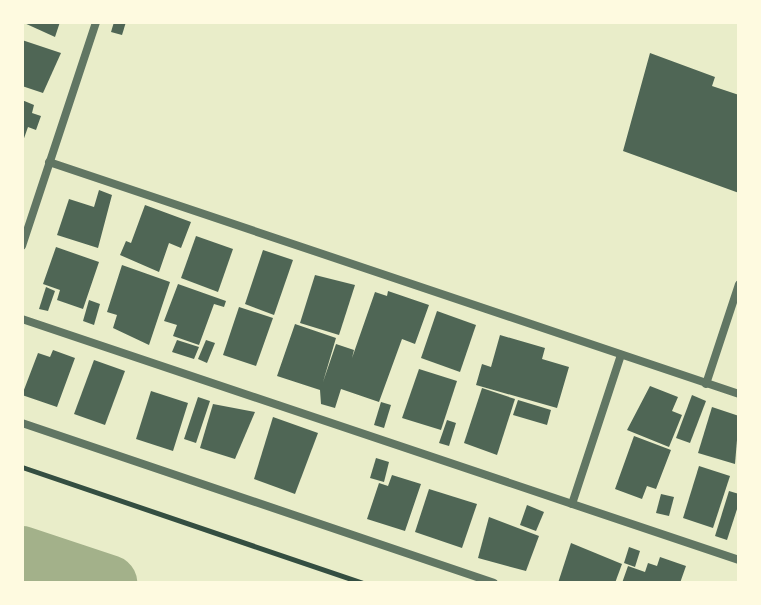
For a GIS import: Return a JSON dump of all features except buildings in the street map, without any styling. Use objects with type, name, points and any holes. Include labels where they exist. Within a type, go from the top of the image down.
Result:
[{"type":"street","points":[[22,246],[96,22]]},
{"type":"street","points":[[49,162],[739,394]]},
{"type":"street","points":[[706,384],[739,284]]},
{"type":"street","points":[[22,319],[739,560]]},
{"type":"street","points":[[572,504],[621,355]]},
{"type":"street","points":[[22,423],[494,583]]},
{"type":"path","points":[[22,467],[362,583]]},
{"type":"waterway","points":[[22,554],[109,583]]}]
